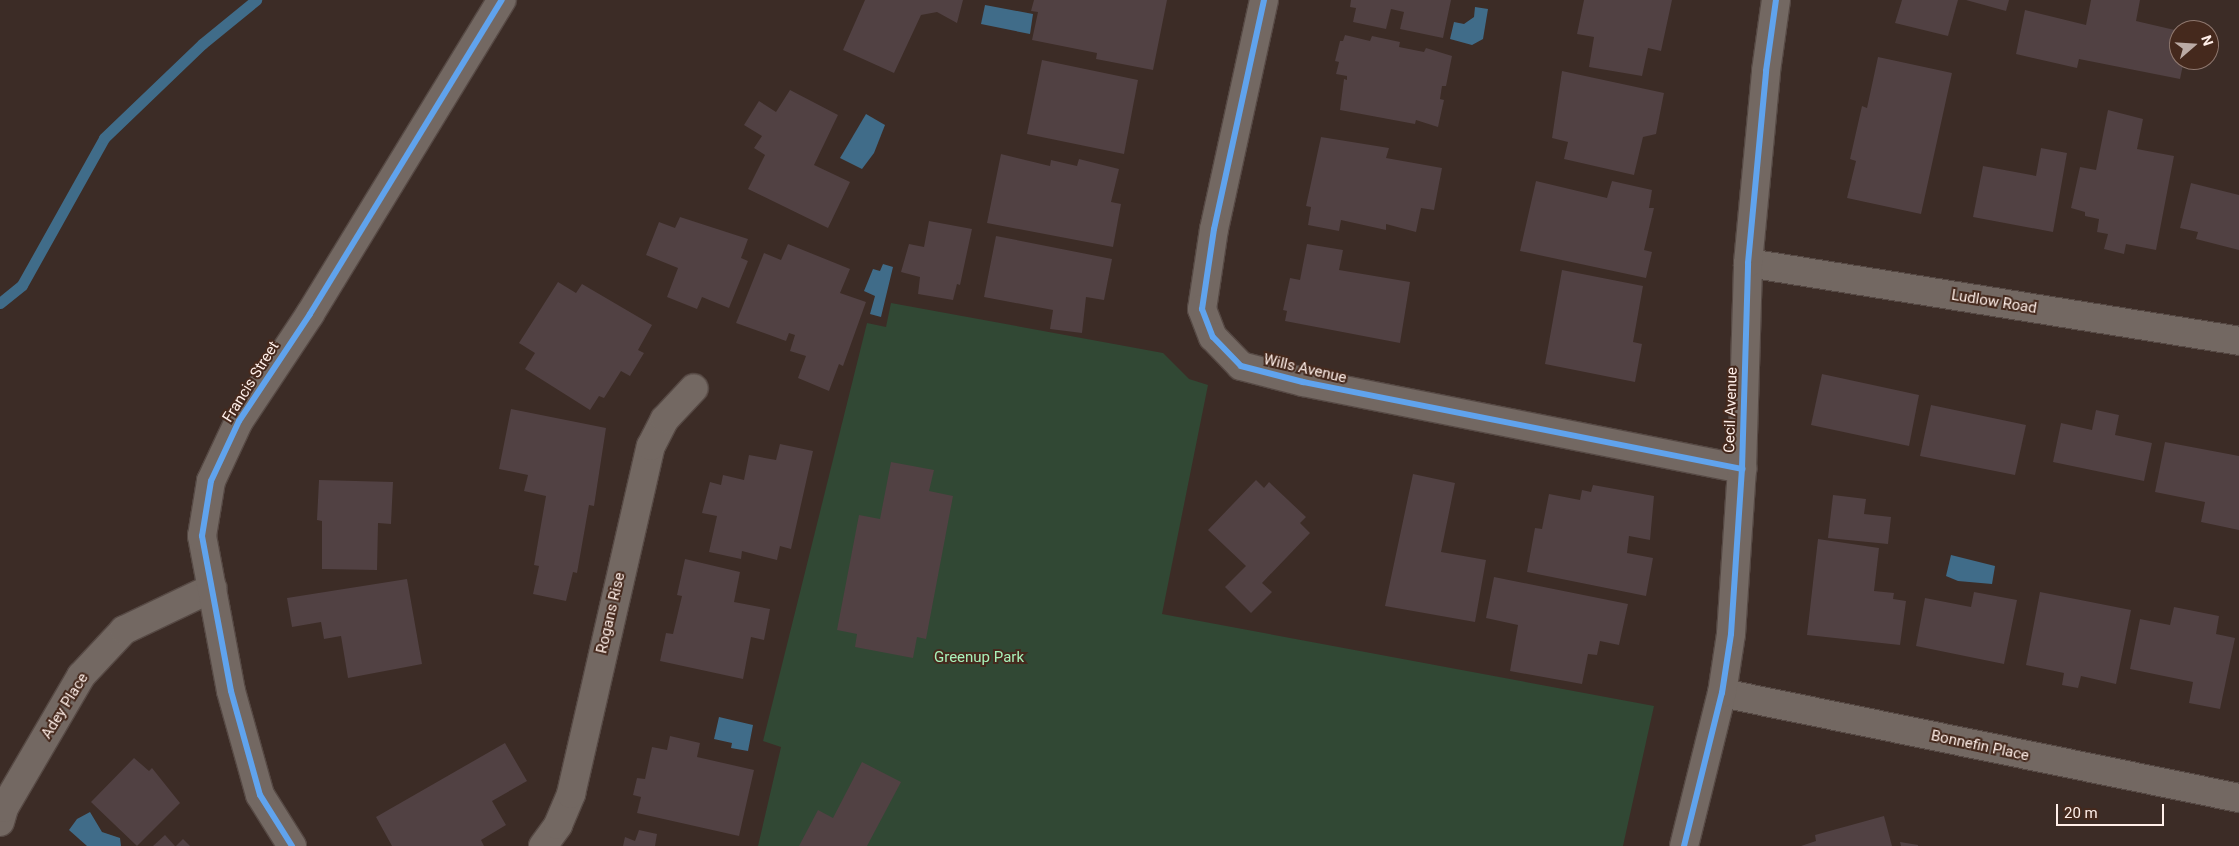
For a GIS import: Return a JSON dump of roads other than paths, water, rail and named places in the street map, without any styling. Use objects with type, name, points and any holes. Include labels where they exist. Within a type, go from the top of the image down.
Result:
[{"type":"street","name":"Francis Street","points":[[292,846],[260,795],[230,691],[202,536],[210,482],[239,422],[310,314],[502,0]]},
{"type":"street","name":"Wills Avenue","points":[[1264,0],[1214,230],[1202,309],[1213,337],[1241,366],[1303,382],[1742,469]]},
{"type":"street","name":"Cecil Avenue","points":[[1684,846],[1722,693],[1731,634],[1742,469],[1748,263],[1766,71],[1776,0]]},
{"type":"street","name":"Ludlow Road","points":[[1748,263],[2239,341]]},
{"type":"street","name":"Rogans Rise","points":[[543,846],[558,825],[571,794],[651,446],[665,418],[694,388]]},
{"type":"street","name":"Adey Place","points":[[0,822],[4,808],[81,676],[124,630],[212,588]]},
{"type":"street","name":"Bonnefin Place","points":[[1722,693],[2239,798]]},
{"type":"water","points":[[985,5],[1033,14],[1030,34],[981,24]]},
{"type":"water","points":[[1475,7],[1488,9],[1483,39],[1472,45],[1450,39],[1454,22],[1464,24],[1474,17]]},
{"type":"water","points":[[866,114],[885,125],[874,153],[862,169],[840,158]]},
{"type":"water","points":[[883,264],[893,267],[881,317],[870,314],[875,296],[864,291],[873,269],[880,271]]},
{"type":"water","points":[[1951,555],[1995,566],[1992,584],[1958,581],[1946,576]]},
{"type":"water","points":[[719,717],[753,725],[748,751],[731,748],[732,743],[714,739]]},
{"type":"water","points":[[90,812],[102,832],[120,838],[121,846],[87,846],[69,830],[77,819]]},
{"type":"waterway","points":[[0,303],[22,285],[104,138],[202,44],[256,0]]},
{"type":"park label","name":"Greenup Park","points":[[979,658]]}]
